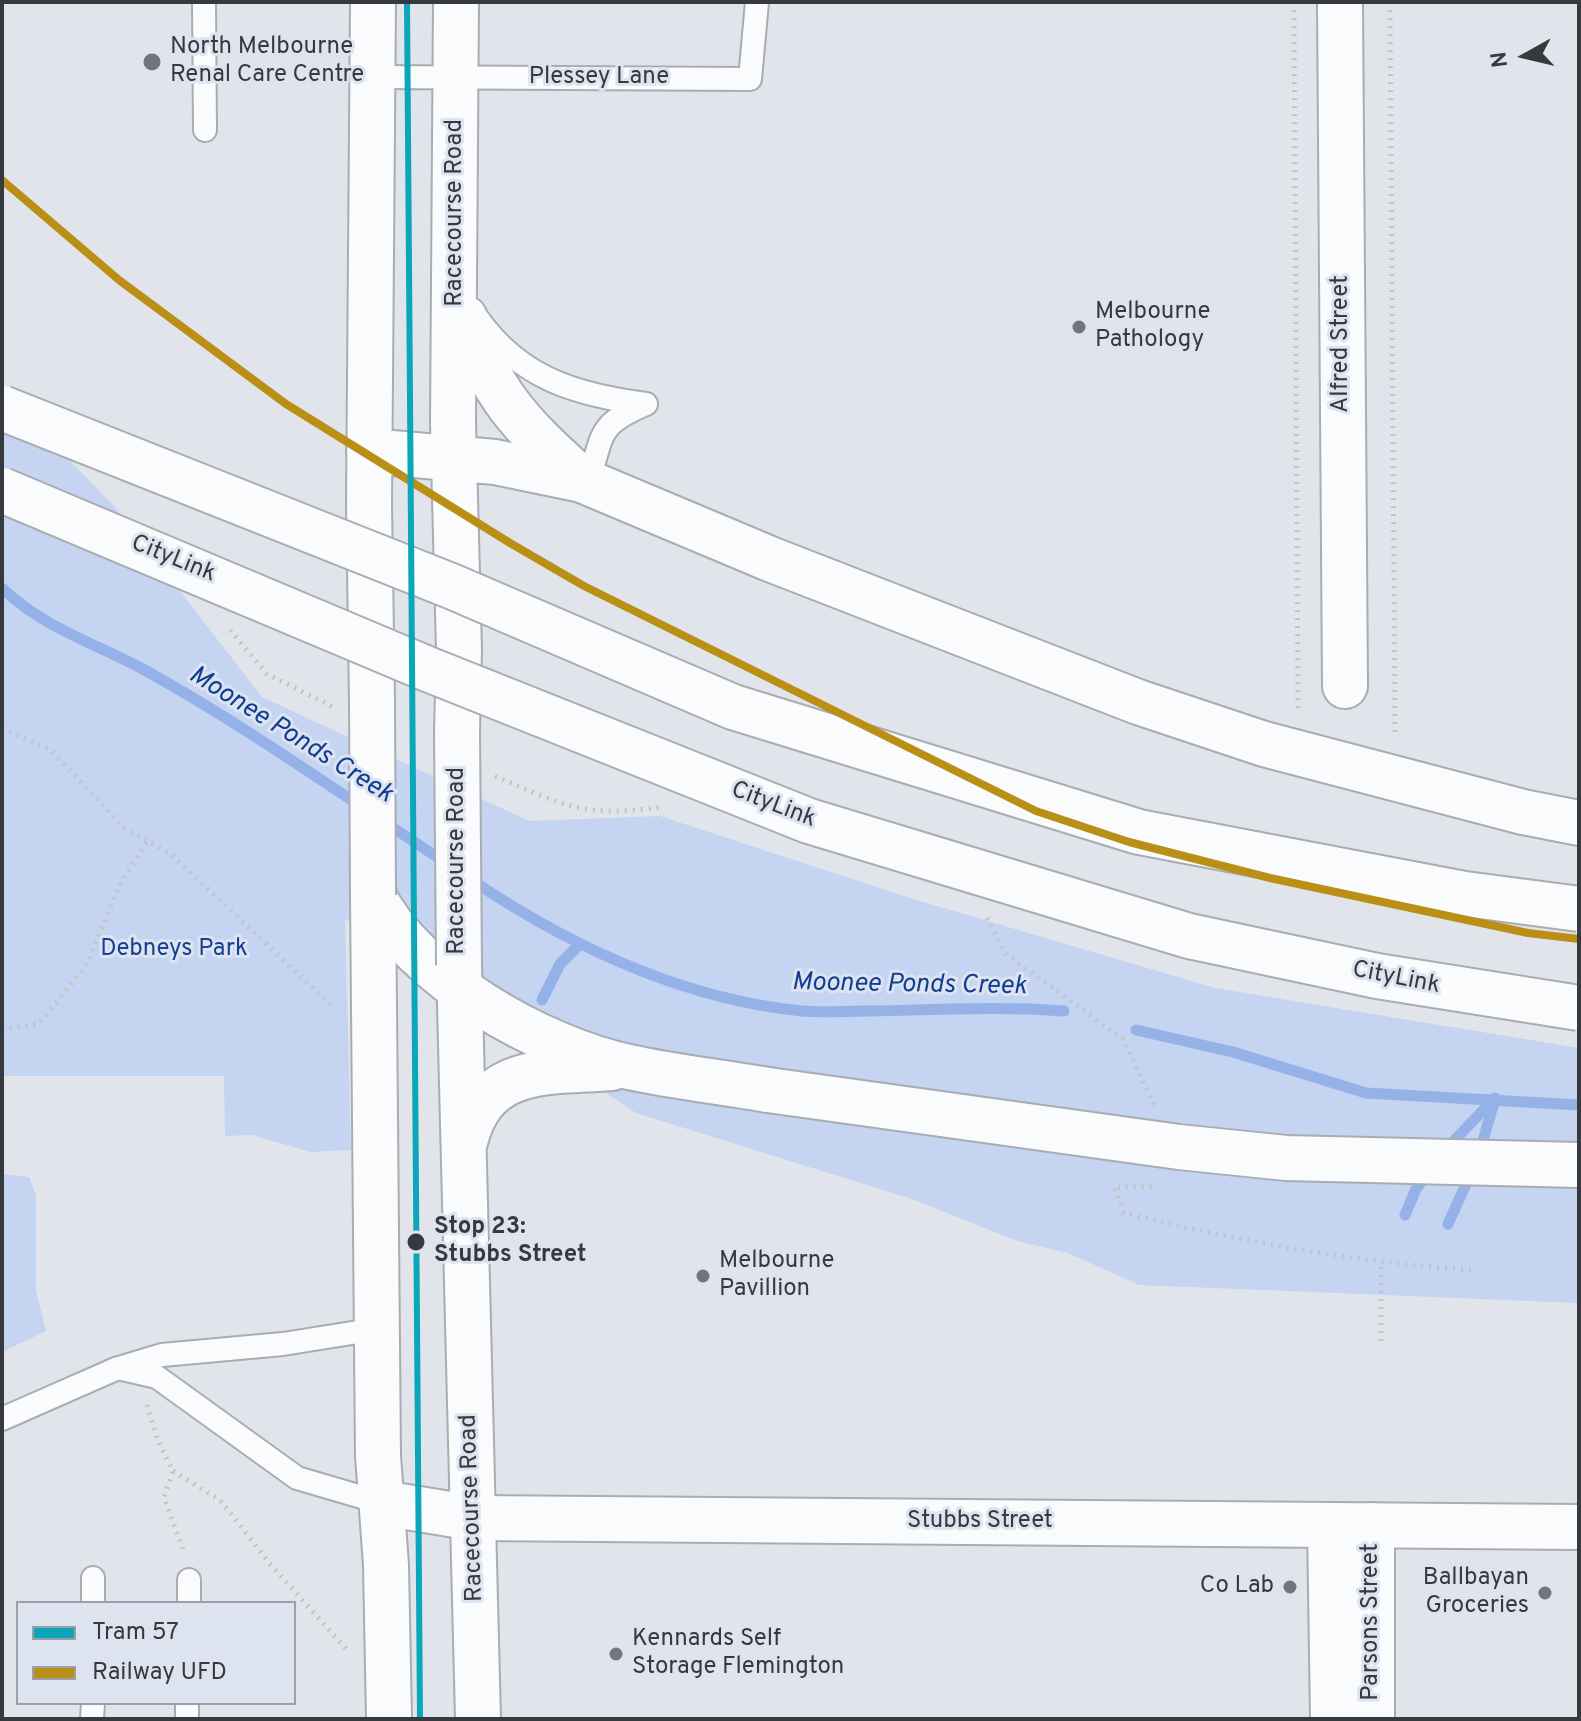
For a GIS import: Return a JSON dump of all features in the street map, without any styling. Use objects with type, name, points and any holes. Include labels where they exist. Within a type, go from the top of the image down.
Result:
[{"type":"main road","points":[[373,2],[369,451],[374,1034],[377,1329],[389,1719]]},
{"type":"main road","name":"Racecourse Road","points":[[456,2],[453,422],[456,458],[459,977],[478,1719]]},
{"type":"main road","name":"Alfred Street","points":[[1340,2],[1345,686]]},
{"type":"main road","points":[[456,289],[480,362],[496,391],[532,434],[593,485]]},
{"type":"main road","points":[[2,408],[451,586],[748,712],[1139,832],[1465,894],[1579,909]]},
{"type":"main road","points":[[369,451],[531,468],[593,485],[1138,702],[1264,744],[1523,812],[1579,823]]},
{"type":"main road","name":"CityLink","points":[[2,490],[305,614],[430,670],[809,821],[1189,936],[1377,976],[1579,1008]]},
{"type":"main road","points":[[373,895],[399,936],[424,962],[459,977],[519,1025],[552,1057],[955,1116],[1286,1158],[1579,1165]]},
{"type":"main road","points":[[462,1152],[470,1120],[488,1095],[552,1057]]},
{"type":"main road","name":"Stubbs Street","points":[[382,1503],[474,1518],[1579,1527]]},
{"type":"main road","name":"Parsons Street","points":[[1330,1525],[1333,1719]]},
{"type":"main road","name":"Parsons Street","points":[[1372,1525],[1372,1719]]},
{"type":"lane","points":[[204,2],[205,130]]},
{"type":"lane","name":"Plessey Lane","points":[[372,77],[750,79],[757,2]]},
{"type":"lane","points":[[456,289],[494,338],[519,360],[564,388],[592,397],[646,404],[612,422],[602,434],[593,485]]},
{"type":"lane","points":[[2,1419],[118,1368],[162,1355],[283,1344],[377,1329]]},
{"type":"lane","points":[[118,1368],[157,1377],[297,1478],[382,1503]]},
{"type":"lane","points":[[93,1578],[93,1601]]},
{"type":"lane","points":[[189,1580],[189,1601]]},
{"type":"path","points":[[1294,2],[1298,715]]},
{"type":"path","points":[[1390,2],[1395,733]]},
{"type":"path","points":[[2,728],[52,751],[124,828],[171,854],[354,1024],[374,1034]]},
{"type":"path","points":[[2,1030],[40,1023],[87,964],[121,882],[148,841]]},
{"type":"path","points":[[1006,954],[1123,1039],[1153,1098],[1155,1113]]},
{"type":"path","points":[[1164,1187],[1114,1187],[1124,1213],[1208,1233],[1381,1264],[1471,1270]]},
{"type":"path","points":[[1381,1264],[1381,1341]]},
{"type":"path","points":[[145,1399],[157,1439],[173,1471],[220,1500],[271,1565],[357,1660]]},
{"type":"path","points":[[173,1471],[164,1497],[186,1557],[189,1580]]},
{"type":"green space","name":"Debneys Park","points":[[2,391],[114,506],[262,697],[529,821],[660,816],[910,898],[1215,988],[1579,1048],[1579,1303],[1139,1285],[1068,1253],[1017,1241],[912,1199],[636,1113],[345,919],[351,1150],[311,1152],[252,1135],[225,1136],[224,1076],[2,1076]]},
{"type":"green space","points":[[2,1174],[29,1177],[36,1195],[36,1291],[46,1331],[2,1352]]},
{"type":"waterway","name":"Moonee Ponds Creek","points":[[2,588],[50,623],[139,667],[196,700],[362,807]]},
{"type":"waterway","name":"Moonee Ponds Creek","points":[[383,821],[449,865]]},
{"type":"waterway","name":"Moonee Ponds Creek","points":[[470,879],[586,947],[670,981],[757,1005],[818,1012],[1064,1011]]},
{"type":"waterway","points":[[542,1000],[560,964],[580,944]]},
{"type":"waterway","name":"Moonee Ponds Creek","points":[[1136,1030],[1233,1052],[1366,1093],[1579,1105]]},
{"type":"waterway","points":[[1445,1150],[1495,1098]]},
{"type":"waterway","points":[[1480,1151],[1495,1099]]},
{"type":"waterway","points":[[1448,1224],[1472,1171]]},
{"type":"waterway","points":[[1405,1215],[1416,1189],[1428,1173]]},
{"type":"tram line","name":"57","points":[[407,2],[420,1719]]},
{"type":"rail line","name":"UFD","points":[[2,180],[119,280],[286,404],[510,543],[584,586],[1036,811],[1129,842],[1270,878],[1528,933],[1579,939]]},
{"type":"place","name":"North Melbourne Renal Care Centre","points":[[152,62]]},
{"type":"place","name":"Melbourne Pathology","points":[[1079,327]]},
{"type":"place","name":"Stop 23: Stubbs Street","points":[[416,1242]]},
{"type":"place","name":"Melbourne Pavillion","points":[[703,1276]]},
{"type":"place","name":"Co Lab","points":[[1290,1587]]},
{"type":"place","name":"Ballbayan Groceries","points":[[1545,1593]]},
{"type":"place","name":"Kennards Self Storage Flemington","points":[[616,1654]]}]
